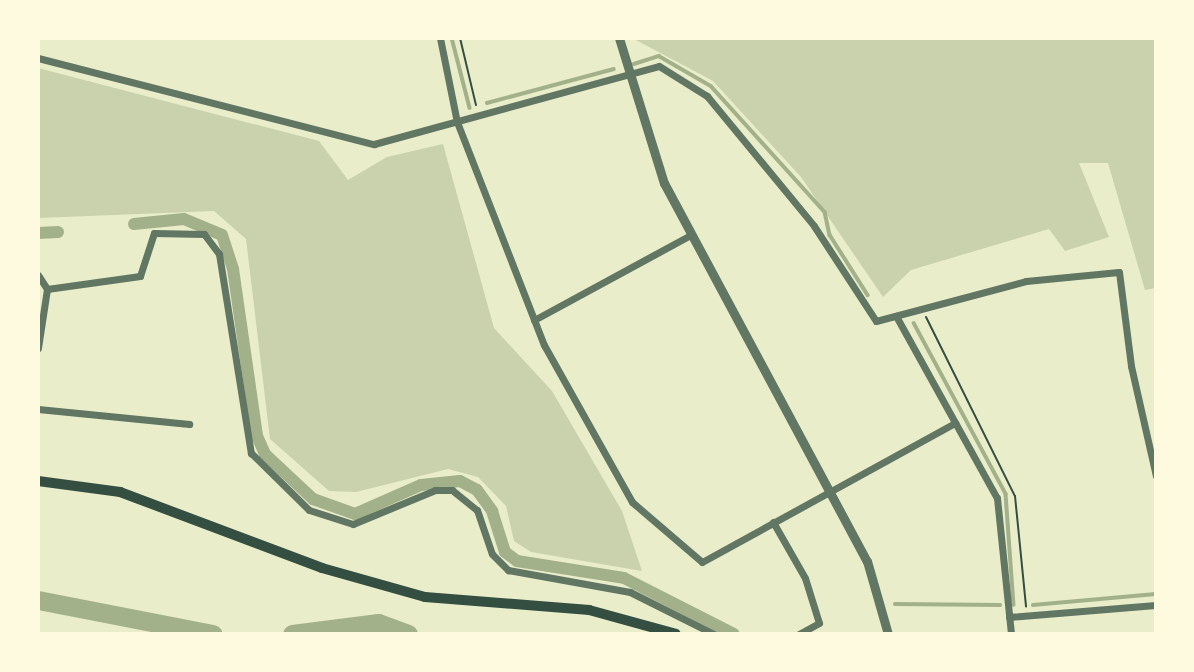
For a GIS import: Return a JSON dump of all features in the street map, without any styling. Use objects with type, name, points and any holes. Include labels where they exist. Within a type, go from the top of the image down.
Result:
[{"type":"main road","points":[[38,481],[120,492],[322,568],[425,597],[589,610],[676,634]]},
{"type":"street","points":[[440,38],[457,122],[534,320],[632,502],[702,562],[955,424]]},
{"type":"street","points":[[618,38],[626,76],[689,236],[867,561],[888,634]]},
{"type":"street","points":[[38,58],[374,144],[659,66],[707,96],[814,226],[876,321],[1026,281],[1119,272],[1131,366],[1156,475]]},
{"type":"street","points":[[47,289],[140,276],[154,233],[204,234],[219,254],[251,453],[309,510],[353,524],[435,490],[452,490],[477,510],[492,554],[508,570],[630,592],[715,634]]},
{"type":"street","points":[[534,320],[689,236]]},
{"type":"street","points":[[38,275],[47,289],[38,348]]},
{"type":"street","points":[[897,316],[997,498],[1011,634]]},
{"type":"street","points":[[38,409],[189,424]]},
{"type":"street","points":[[773,522],[805,578],[819,623],[799,634]]},
{"type":"street","points":[[1009,617],[1156,605]]},
{"type":"path","points":[[460,38],[479,116]]},
{"type":"path","points":[[922,309],[1015,496],[1026,615]]},
{"type":"green space","points":[[634,39],[1155,39],[1155,288],[1145,290],[1108,163],[1079,163],[1109,237],[1065,251],[1049,229],[911,270],[883,297],[801,177],[713,81]]},
{"type":"green space","points":[[38,68],[319,141],[348,180],[387,157],[443,144],[494,328],[552,391],[622,511],[642,571],[531,552],[514,541],[506,506],[478,477],[448,469],[356,492],[329,491],[270,439],[246,239],[214,211],[39,218]]},
{"type":"waterway","points":[[452,38],[470,108]]},
{"type":"waterway","points":[[634,64],[659,56],[711,86],[825,212],[830,235],[868,295]]},
{"type":"waterway","points":[[487,103],[614,69]]},
{"type":"waterway","points":[[134,224],[184,219],[222,235],[233,269],[257,436],[265,454],[313,499],[355,514],[421,485],[460,481],[477,490],[492,511],[505,552],[517,561],[624,578],[734,634]]},
{"type":"waterway","points":[[38,233],[58,232]]},
{"type":"waterway","points":[[914,323],[1006,494],[1014,605]]},
{"type":"waterway","points":[[1033,605],[1156,594]]},
{"type":"waterway","points":[[38,600],[213,634]]},
{"type":"waterway","points":[[895,604],[1000,605]]},
{"type":"waterway","points":[[292,634],[378,623],[408,634]]}]
